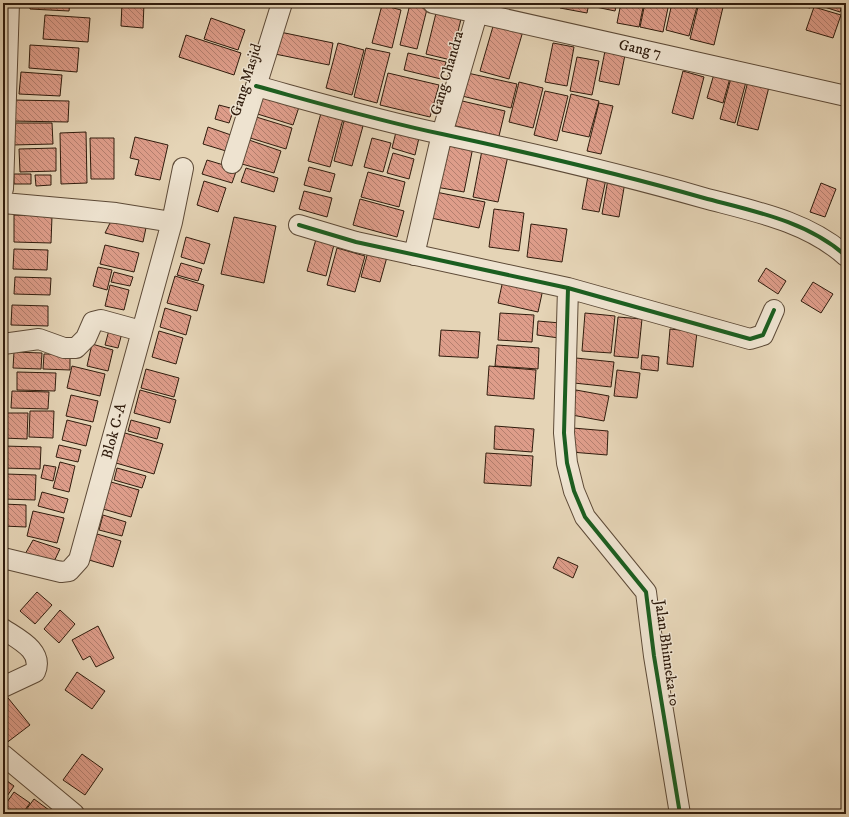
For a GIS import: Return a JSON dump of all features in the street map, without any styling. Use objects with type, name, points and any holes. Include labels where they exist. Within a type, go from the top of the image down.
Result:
[{"type":"street","points":[[3,189],[9,3]]},
{"type":"street","name":"Gang Masjid","points":[[232,163],[282,3]]},
{"type":"street","name":"Gang 7","points":[[433,3],[846,96]]},
{"type":"street","name":"Gang Chandra","points":[[414,255],[442,134],[477,14]]},
{"type":"street","points":[[256,86],[442,134],[539,154],[648,182],[783,220],[824,239],[846,256]]},
{"type":"street","name":"Blok C-A","points":[[3,558],[61,572],[69,571],[75,567],[84,547],[172,222],[183,168]]},
{"type":"street","points":[[3,204],[116,213],[172,222]]},
{"type":"street","points":[[299,225],[356,242],[568,288],[750,339],[763,335],[774,310]]},
{"type":"street","name":"Jalan Bhinneka 10","points":[[568,288],[564,433],[567,463],[574,491],[585,517],[646,592],[654,656],[680,814]]},
{"type":"street","points":[[3,344],[40,339],[64,348],[76,348],[86,338],[93,322],[101,320],[141,332]]},
{"type":"street","points":[[3,629],[30,648],[36,657],[38,665],[35,672],[3,686]]},
{"type":"street","points":[[3,755],[74,814]]},
{"type":"building","points":[[30,3],[70,3],[69,11],[30,9]]},
{"type":"building","points":[[122,3],[144,3],[143,28],[121,26]]},
{"type":"building","points":[[561,3],[589,3],[587,13],[560,8]]},
{"type":"building","points":[[591,3],[617,3],[615,11],[591,6]]},
{"type":"building","points":[[621,3],[644,3],[639,27],[617,23]]},
{"type":"building","points":[[645,3],[669,3],[663,32],[640,27]]},
{"type":"building","points":[[672,3],[698,3],[689,36],[666,30]]},
{"type":"building","points":[[699,3],[724,3],[714,45],[690,39]]},
{"type":"building","points":[[790,3],[812,3],[810,8]]},
{"type":"building","points":[[812,3],[843,3],[840,12]]},
{"type":"building","points":[[410,4],[427,9],[417,49],[400,45]]},
{"type":"building","points":[[382,5],[401,10],[392,48],[372,43]]},
{"type":"building","points":[[814,7],[841,15],[833,38],[806,30]]},
{"type":"building","points":[[437,9],[462,15],[451,60],[426,54]]},
{"type":"building","points":[[45,15],[90,18],[88,42],[43,39]]},
{"type":"building","points":[[211,18],[245,30],[238,50],[204,39]]},
{"type":"building","points":[[494,23],[523,31],[509,79],[480,71]]},
{"type":"building","points":[[280,32],[333,43],[329,65],[275,54]]},
{"type":"building","points":[[186,35],[241,53],[234,75],[179,57]]},
{"type":"building","points":[[338,43],[364,50],[352,95],[326,88]]},
{"type":"building","points":[[553,43],[574,47],[567,86],[545,82]]},
{"type":"building","points":[[30,45],[79,48],[77,72],[29,68]]},
{"type":"building","points":[[366,48],[390,53],[377,103],[354,97]]},
{"type":"building","points":[[605,51],[625,55],[619,85],[599,81]]},
{"type":"building","points":[[408,53],[446,62],[441,79],[404,70]]},
{"type":"building","points":[[577,57],[599,61],[592,95],[570,91]]},
{"type":"building","points":[[683,71],[704,77],[693,119],[672,113]]},
{"type":"building","points":[[21,72],[62,75],[60,96],[19,94]]},
{"type":"building","points":[[463,72],[517,84],[511,108],[458,95]]},
{"type":"building","points":[[388,73],[439,85],[430,117],[380,105]]},
{"type":"building","points":[[714,74],[730,78],[723,103],[707,98]]},
{"type":"building","points":[[731,78],[746,82],[735,123],[720,119]]},
{"type":"building","points":[[748,81],[769,87],[758,130],[737,125]]},
{"type":"building","points":[[519,82],[543,88],[533,128],[509,122]]},
{"type":"building","points":[[258,88],[301,101],[293,125],[251,112]]},
{"type":"building","points":[[545,91],[568,96],[557,141],[534,135]]},
{"type":"building","points":[[571,94],[599,101],[589,137],[562,131]]},
{"type":"building","points":[[12,100],[69,101],[68,122],[11,121]]},
{"type":"building","points":[[458,100],[505,111],[499,136],[452,125]]},
{"type":"building","points":[[599,103],[613,106],[601,154],[587,151]]},
{"type":"building","points":[[219,105],[234,109],[229,123],[215,119]]},
{"type":"building","points":[[321,113],[343,119],[330,167],[308,161]]},
{"type":"building","points":[[253,116],[292,128],[286,149],[247,137]]},
{"type":"building","points":[[344,121],[363,126],[352,166],[334,161]]},
{"type":"building","points":[[12,123],[52,123],[53,144],[12,145]]},
{"type":"building","points":[[208,127],[231,135],[226,151],[203,144]]},
{"type":"building","points":[[86,132],[87,183],[61,184],[60,133]]},
{"type":"building","points":[[396,132],[419,138],[415,155],[392,148]]},
{"type":"building","points":[[135,137],[168,145],[160,180],[135,175],[139,160],[130,158]]},
{"type":"building","points":[[90,138],[114,138],[114,179],[91,179]]},
{"type":"building","points":[[372,138],[391,143],[383,172],[364,167]]},
{"type":"building","points":[[249,140],[281,151],[274,173],[242,164]]},
{"type":"building","points":[[446,141],[473,147],[464,192],[436,187]]},
{"type":"building","points":[[483,145],[509,151],[498,202],[473,197]]},
{"type":"building","points":[[56,148],[56,171],[20,172],[19,149]]},
{"type":"building","points":[[393,153],[414,159],[409,179],[387,173]]},
{"type":"building","points":[[207,160],[237,169],[232,183],[202,174]]},
{"type":"building","points":[[309,167],[335,174],[330,192],[304,185]]},
{"type":"building","points":[[246,168],[278,178],[274,192],[241,182]]},
{"type":"building","points":[[368,172],[405,182],[399,207],[361,197]]},
{"type":"building","points":[[14,174],[31,174],[31,184],[14,184]]},
{"type":"building","points":[[35,175],[51,175],[51,185],[36,186]]},
{"type":"building","points":[[588,176],[606,179],[599,212],[582,209]]},
{"type":"building","points":[[608,179],[625,182],[619,217],[602,214]]},
{"type":"building","points":[[204,181],[226,188],[218,212],[197,205]]},
{"type":"building","points":[[821,183],[836,189],[825,217],[810,212]]},
{"type":"building","points":[[304,191],[332,198],[327,217],[299,209]]},
{"type":"building","points":[[431,191],[485,202],[479,228],[426,217]]},
{"type":"building","points":[[360,199],[404,211],[397,237],[353,225]]},
{"type":"building","points":[[494,209],[524,213],[519,251],[489,247]]},
{"type":"building","points":[[14,215],[52,216],[51,243],[14,242]]},
{"type":"building","points":[[234,217],[276,226],[264,283],[221,274]]},
{"type":"building","points":[[112,219],[147,223],[143,242],[105,233]]},
{"type":"building","points":[[531,224],[567,229],[562,262],[527,257]]},
{"type":"building","points":[[318,232],[336,237],[326,276],[307,271]]},
{"type":"building","points":[[186,237],[210,244],[204,264],[181,257]]},
{"type":"building","points":[[105,245],[139,253],[134,272],[100,264]]},
{"type":"building","points":[[337,248],[365,256],[355,292],[327,285]]},
{"type":"building","points":[[14,249],[48,250],[47,270],[13,269]]},
{"type":"building","points":[[368,252],[387,257],[380,282],[361,277]]},
{"type":"building","points":[[181,263],[202,269],[198,281],[177,275]]},
{"type":"building","points":[[98,267],[112,270],[107,290],[93,286]]},
{"type":"building","points":[[766,268],[786,281],[778,294],[758,281]]},
{"type":"building","points":[[114,272],[133,277],[130,286],[111,282]]},
{"type":"building","points":[[175,276],[204,285],[197,311],[167,303]]},
{"type":"building","points":[[15,277],[51,278],[50,295],[14,294]]},
{"type":"building","points":[[503,280],[543,289],[538,312],[498,303]]},
{"type":"building","points":[[813,282],[833,294],[821,313],[801,301]]},
{"type":"building","points":[[110,285],[129,290],[124,310],[105,306]]},
{"type":"building","points":[[12,305],[48,306],[48,326],[11,325]]},
{"type":"building","points":[[165,308],[191,316],[186,335],[160,327]]},
{"type":"building","points":[[500,313],[534,315],[532,342],[498,340]]},
{"type":"building","points":[[585,313],[615,316],[611,353],[582,351]]},
{"type":"building","points":[[618,317],[642,319],[638,358],[614,356]]},
{"type":"building","points":[[538,321],[560,323],[559,338],[537,335]]},
{"type":"building","points":[[670,329],[697,332],[693,367],[667,364]]},
{"type":"building","points":[[109,330],[122,333],[118,348],[105,345]]},
{"type":"building","points":[[441,330],[480,332],[478,358],[439,356]]},
{"type":"building","points":[[159,331],[183,338],[176,364],[152,357]]},
{"type":"building","points":[[92,344],[113,350],[108,371],[87,366]]},
{"type":"building","points":[[497,345],[539,348],[538,369],[495,366]]},
{"type":"building","points":[[14,352],[42,353],[41,369],[13,368]]},
{"type":"building","points":[[44,354],[70,354],[70,370],[43,369]]},
{"type":"building","points":[[642,355],[659,357],[658,371],[641,369]]},
{"type":"building","points":[[576,358],[614,362],[611,387],[574,383]]},
{"type":"building","points":[[72,366],[105,374],[100,396],[67,388]]},
{"type":"building","points":[[489,366],[536,370],[534,399],[487,395]]},
{"type":"building","points":[[146,369],[179,378],[174,397],[141,388]]},
{"type":"building","points":[[617,370],[640,373],[637,398],[614,396]]},
{"type":"building","points":[[17,372],[56,373],[55,391],[17,390]]},
{"type":"building","points":[[140,390],[176,400],[170,423],[134,413]]},
{"type":"building","points":[[576,390],[609,396],[604,421],[572,415]]},
{"type":"building","points":[[12,391],[49,392],[48,409],[11,408]]},
{"type":"building","points":[[71,395],[98,401],[93,422],[66,416]]},
{"type":"building","points":[[30,411],[54,411],[53,438],[29,437]]},
{"type":"building","points":[[4,413],[28,413],[27,439],[3,438]]},
{"type":"building","points":[[67,420],[91,426],[86,446],[62,440]]},
{"type":"building","points":[[131,420],[160,428],[157,439],[128,431]]},
{"type":"building","points":[[495,426],[534,429],[532,452],[494,449]]},
{"type":"building","points":[[573,428],[608,431],[607,455],[571,452]]},
{"type":"building","points":[[125,433],[163,444],[154,474],[116,463]]},
{"type":"building","points":[[59,445],[81,450],[78,462],[56,457]]},
{"type":"building","points":[[3,446],[41,447],[40,469],[3,468]]},
{"type":"building","points":[[486,453],[533,456],[531,486],[484,483]]},
{"type":"building","points":[[60,462],[75,466],[69,492],[53,488]]},
{"type":"building","points":[[44,465],[56,467],[53,481],[41,478]]},
{"type":"building","points":[[117,468],[146,476],[142,488],[114,480]]},
{"type":"building","points":[[6,474],[36,475],[35,500],[5,499]]},
{"type":"building","points":[[111,482],[139,490],[131,517],[103,509]]},
{"type":"building","points":[[42,492],[68,499],[64,513],[38,506]]},
{"type":"building","points":[[3,504],[26,505],[26,527],[3,526]]},
{"type":"building","points":[[33,511],[64,518],[57,543],[27,536]]},
{"type":"building","points":[[103,515],[126,522],[122,536],[99,530]]},
{"type":"building","points":[[97,534],[121,541],[113,567],[89,560]]},
{"type":"building","points":[[33,540],[60,549],[51,568],[24,556]]},
{"type":"building","points":[[558,557],[578,566],[573,578],[553,568]]},
{"type":"building","points":[[37,592],[52,605],[35,624],[20,611]]},
{"type":"building","points":[[60,610],[75,624],[59,643],[44,629]]},
{"type":"building","points":[[98,626],[114,658],[96,667],[90,656],[83,660],[72,640]]},
{"type":"building","points":[[77,672],[105,691],[92,709],[65,690]]},
{"type":"building","points":[[4,693],[30,725],[5,744],[3,742]]},
{"type":"building","points":[[82,754],[103,769],[85,795],[63,780]]},
{"type":"building","points":[[3,778],[14,786],[3,802]]},
{"type":"building","points":[[14,792],[30,803],[22,814],[3,814],[3,808]]},
{"type":"building","points":[[34,799],[49,810],[47,814],[23,814]]},
{"type":"cycle path","points":[[256,86],[372,118],[541,156],[639,180],[760,213],[779,219],[814,234],[831,244],[846,256]]},
{"type":"cycle path","points":[[299,225],[356,242],[568,288],[750,339],[763,335],[774,310]]},
{"type":"cycle path","points":[[568,288],[564,433],[567,463],[574,491],[585,517],[646,592],[654,656],[680,814]]}]
